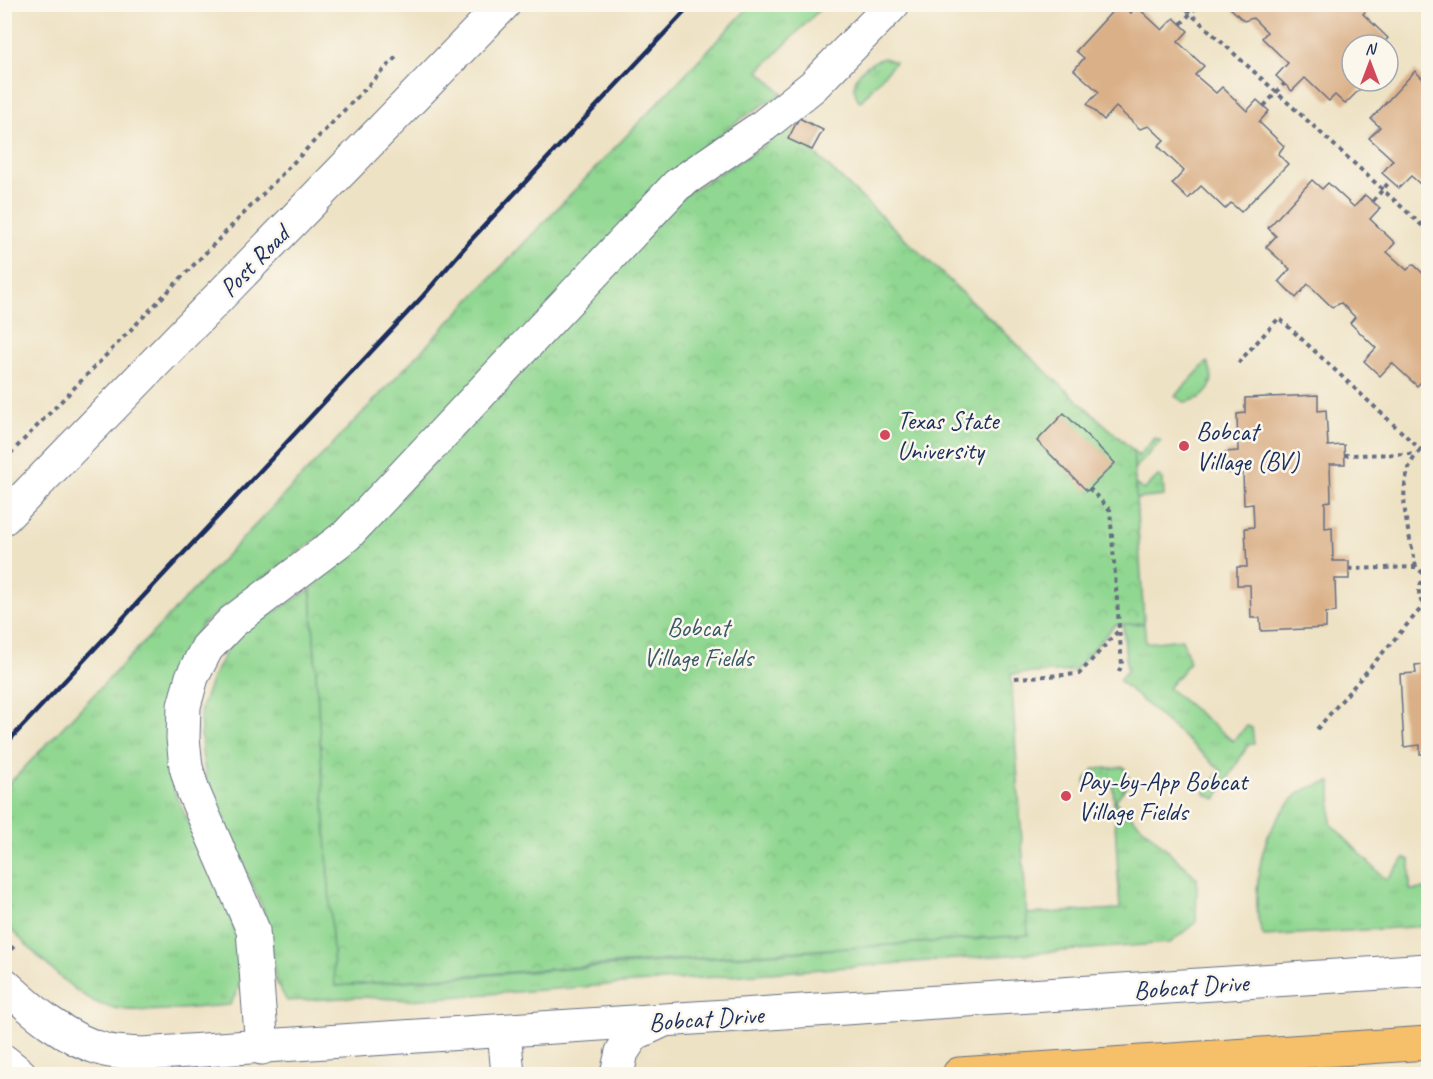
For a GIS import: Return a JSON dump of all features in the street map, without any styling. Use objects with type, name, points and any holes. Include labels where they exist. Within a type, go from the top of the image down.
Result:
[{"type":"main road","points":[[959,1074],[1428,1042]]},
{"type":"street","name":"Post Road","points":[[4,518],[504,4]]},
{"type":"street","points":[[262,1048],[253,930],[193,791],[186,767],[183,738],[184,706],[192,677],[207,648],[232,622],[347,535],[677,185],[763,126],[813,87],[893,4]]},
{"type":"street","name":"Bobcat Drive","points":[[4,984],[56,1028],[81,1042],[107,1051],[142,1054],[262,1048],[1428,970]]},
{"type":"street","points":[[617,1074],[622,1052],[634,1034],[662,1021]]},
{"type":"street","points":[[504,1031],[508,1074]]},
{"type":"street","points":[[4,1061],[20,1074]]},
{"type":"path","points":[[1180,4],[1428,231]]},
{"type":"path","points":[[1181,24],[1199,4]]},
{"type":"path","points":[[4,460],[398,55]]},
{"type":"path","points":[[1263,105],[1284,84]]},
{"type":"path","points":[[1373,201],[1390,181]]},
{"type":"path","points":[[1238,363],[1279,318],[1421,450]]},
{"type":"path","points":[[1317,729],[1426,607],[1420,600],[1419,594],[1422,581],[1427,576],[1416,567],[1406,529],[1404,501],[1407,474],[1416,454],[1428,442]]},
{"type":"path","points":[[1344,455],[1416,454]]},
{"type":"path","points":[[1089,488],[1110,510],[1122,665],[1117,675]]},
{"type":"path","points":[[1349,569],[1416,567]]},
{"type":"path","points":[[1015,678],[1079,674],[1120,630]]},
{"type":"path","points":[[4,940],[22,956]]},
{"type":"green space","points":[[751,5],[824,5],[759,71],[783,94],[738,121],[697,153],[351,514],[207,620],[185,651],[177,672],[172,777],[175,794],[220,888],[238,942],[241,965],[240,984],[230,1005],[146,1011],[129,1010],[100,1004],[76,990],[5,924],[4,789]]},
{"type":"green space","points":[[884,58],[895,62],[860,102],[854,87],[858,74],[869,64]]},
{"type":"green space","name":"Bobcat Village Fields","points":[[805,112],[808,116],[805,121],[823,130],[812,151],[1054,379],[1133,450],[1144,623],[1115,625],[1074,671],[1011,674],[1028,935],[335,986],[311,589],[395,504],[684,195],[762,147]]},
{"type":"green space","points":[[1207,362],[1212,378],[1204,395],[1184,402],[1175,396]]},
{"type":"green space","points":[[1155,438],[1161,441],[1134,469],[1135,484],[1144,490],[1158,476],[1163,480],[1164,496],[1135,499],[1133,450],[1138,456]]},
{"type":"green space","points":[[311,589],[336,986],[1027,935],[1026,914],[1120,909],[1113,786],[1086,787],[1085,781],[1094,769],[1124,767],[1130,782],[1115,801],[1197,878],[1196,922],[1170,943],[408,1000],[363,997],[287,1001],[276,982],[270,938],[263,909],[207,783],[202,754],[200,712],[212,678],[227,650],[242,632]]},
{"type":"green space","points":[[1144,623],[1146,643],[1182,639],[1190,662],[1168,688],[1233,741],[1247,726],[1252,728],[1254,744],[1248,745],[1216,799],[1205,794],[1205,790],[1221,770],[1119,680],[1127,671],[1123,624]]},
{"type":"green space","points":[[1331,782],[1331,824],[1386,880],[1405,858],[1410,860],[1410,890],[1428,889],[1428,926],[1264,936],[1257,913],[1257,899],[1262,855],[1270,832],[1283,811],[1301,792]]},
{"type":"building","points":[[1119,4],[1131,13],[1136,6],[1162,30],[1174,18],[1188,31],[1178,42],[1204,66],[1195,75],[1216,93],[1222,87],[1247,111],[1257,100],[1269,111],[1259,122],[1284,146],[1278,154],[1288,164],[1241,212],[1231,203],[1225,209],[1201,186],[1188,199],[1172,184],[1184,171],[1158,146],[1164,140],[1149,126],[1140,129],[1116,107],[1104,120],[1087,104],[1099,92],[1074,70],[1084,58],[1076,51]]},
{"type":"building","points":[[1226,4],[1372,4],[1363,14],[1383,33],[1340,33],[1340,93],[1356,93],[1345,104],[1335,95],[1329,101],[1305,78],[1292,91],[1276,76],[1288,63],[1262,38],[1267,32],[1253,18],[1244,21]]},
{"type":"building","points":[[1415,71],[1425,81],[1428,78],[1428,191],[1411,176],[1399,188],[1382,173],[1393,160],[1369,138],[1380,127],[1371,119],[1395,93],[1400,93],[1400,87]]},
{"type":"building","points":[[799,118],[823,130],[812,150],[788,139]]},
{"type":"building","points":[[1312,180],[1322,189],[1328,183],[1354,207],[1365,195],[1380,208],[1370,219],[1395,243],[1387,252],[1407,270],[1413,264],[1428,278],[1428,385],[1423,380],[1417,386],[1392,363],[1380,376],[1364,361],[1376,348],[1350,323],[1355,317],[1341,303],[1332,307],[1308,284],[1296,298],[1279,281],[1290,269],[1266,247],[1276,236],[1268,228]]},
{"type":"building","points":[[1318,395],[1318,411],[1326,410],[1328,446],[1344,445],[1345,464],[1330,464],[1331,501],[1325,502],[1325,528],[1332,527],[1333,561],[1349,561],[1349,579],[1335,579],[1336,612],[1326,613],[1326,628],[1261,631],[1260,618],[1251,618],[1250,585],[1237,585],[1237,567],[1247,567],[1245,528],[1254,527],[1253,504],[1244,505],[1243,472],[1226,473],[1225,452],[1238,451],[1237,414],[1245,413],[1245,398]]},
{"type":"building","points":[[1064,413],[1115,463],[1087,491],[1037,441]]},
{"type":"building","points":[[1428,664],[1428,754],[1420,754],[1420,745],[1404,747],[1400,674],[1416,673],[1415,665]]},
{"type":"railway","points":[[4,746],[692,4]]},
{"type":"place","name":"Texas State University","points":[[885,435]]},
{"type":"place","name":"Bobcat Village (BV)","points":[[1184,446]]},
{"type":"place","name":"Pay-by-App Bobcat Village Fields","points":[[1066,796]]}]
